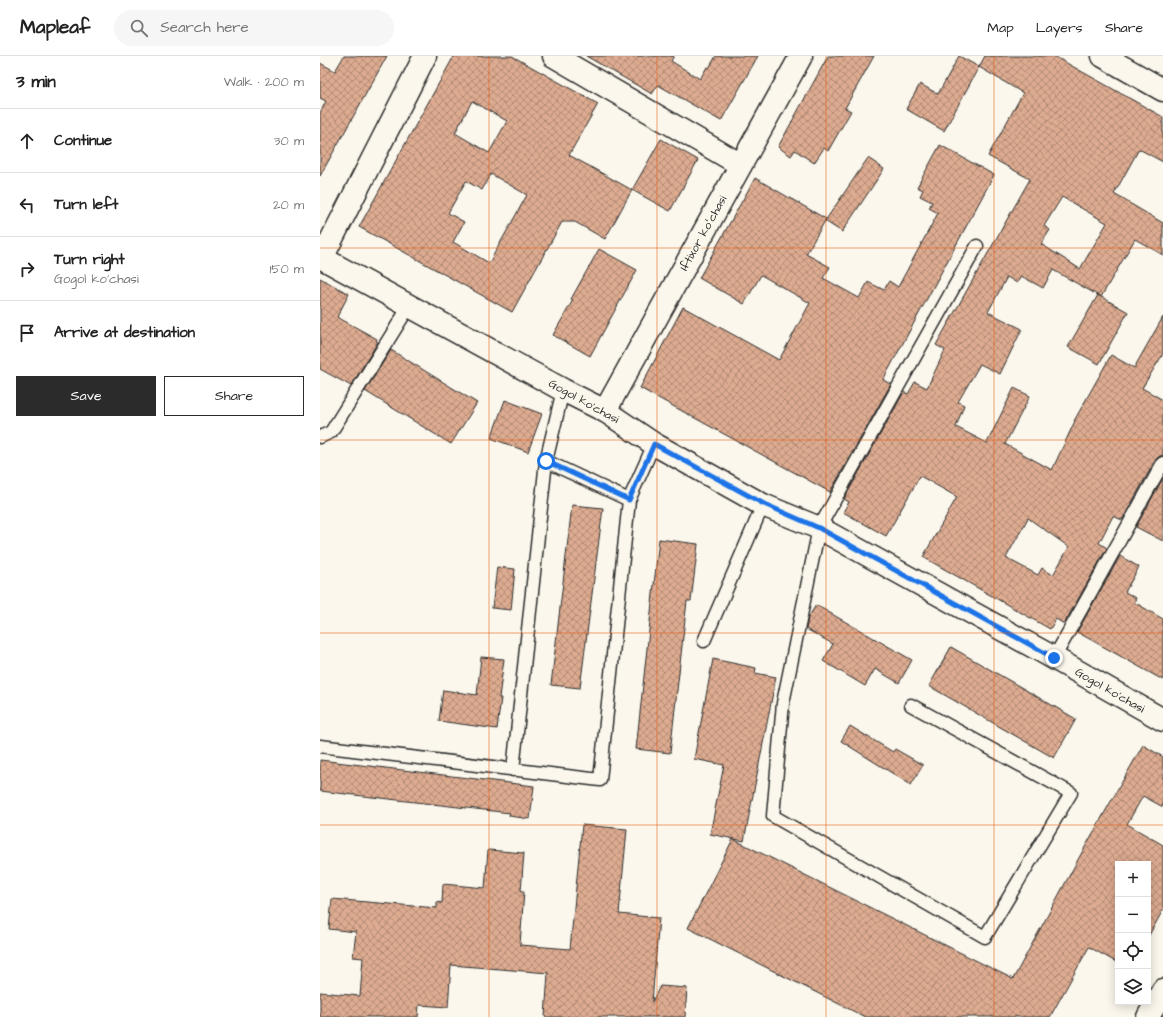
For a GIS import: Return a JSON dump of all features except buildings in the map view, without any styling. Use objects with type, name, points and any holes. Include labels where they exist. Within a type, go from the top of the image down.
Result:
[{"type":"main road","points":[[321,257],[425,56]]},
{"type":"main road","points":[[554,56],[741,165]]},
{"type":"main road","name":"Iftixor koʻchasi","points":[[606,411],[801,56]]},
{"type":"main road","points":[[1103,56],[1163,90]]},
{"type":"main road","name":"Gogol ko'chasi","points":[[321,257],[563,390],[606,411],[654,444],[764,504],[819,528],[1163,720]]},
{"type":"main road","points":[[1148,1017],[1163,990]]},
{"type":"lane","points":[[911,705],[1071,793],[985,937],[773,816],[783,703],[819,528],[977,246]]},
{"type":"lane","points":[[320,437],[330,432],[410,305]]},
{"type":"lane","points":[[513,770],[546,461],[563,390]]},
{"type":"lane","points":[[320,746],[600,780],[629,500],[654,444]]},
{"type":"lane","points":[[546,461],[629,500]]},
{"type":"lane","points":[[1054,658],[1163,463]]},
{"type":"lane","points":[[704,641],[764,504]]},
{"type":"route","points":[[546,461],[629,500],[654,444],[764,504],[819,528],[1054,658]]}]
